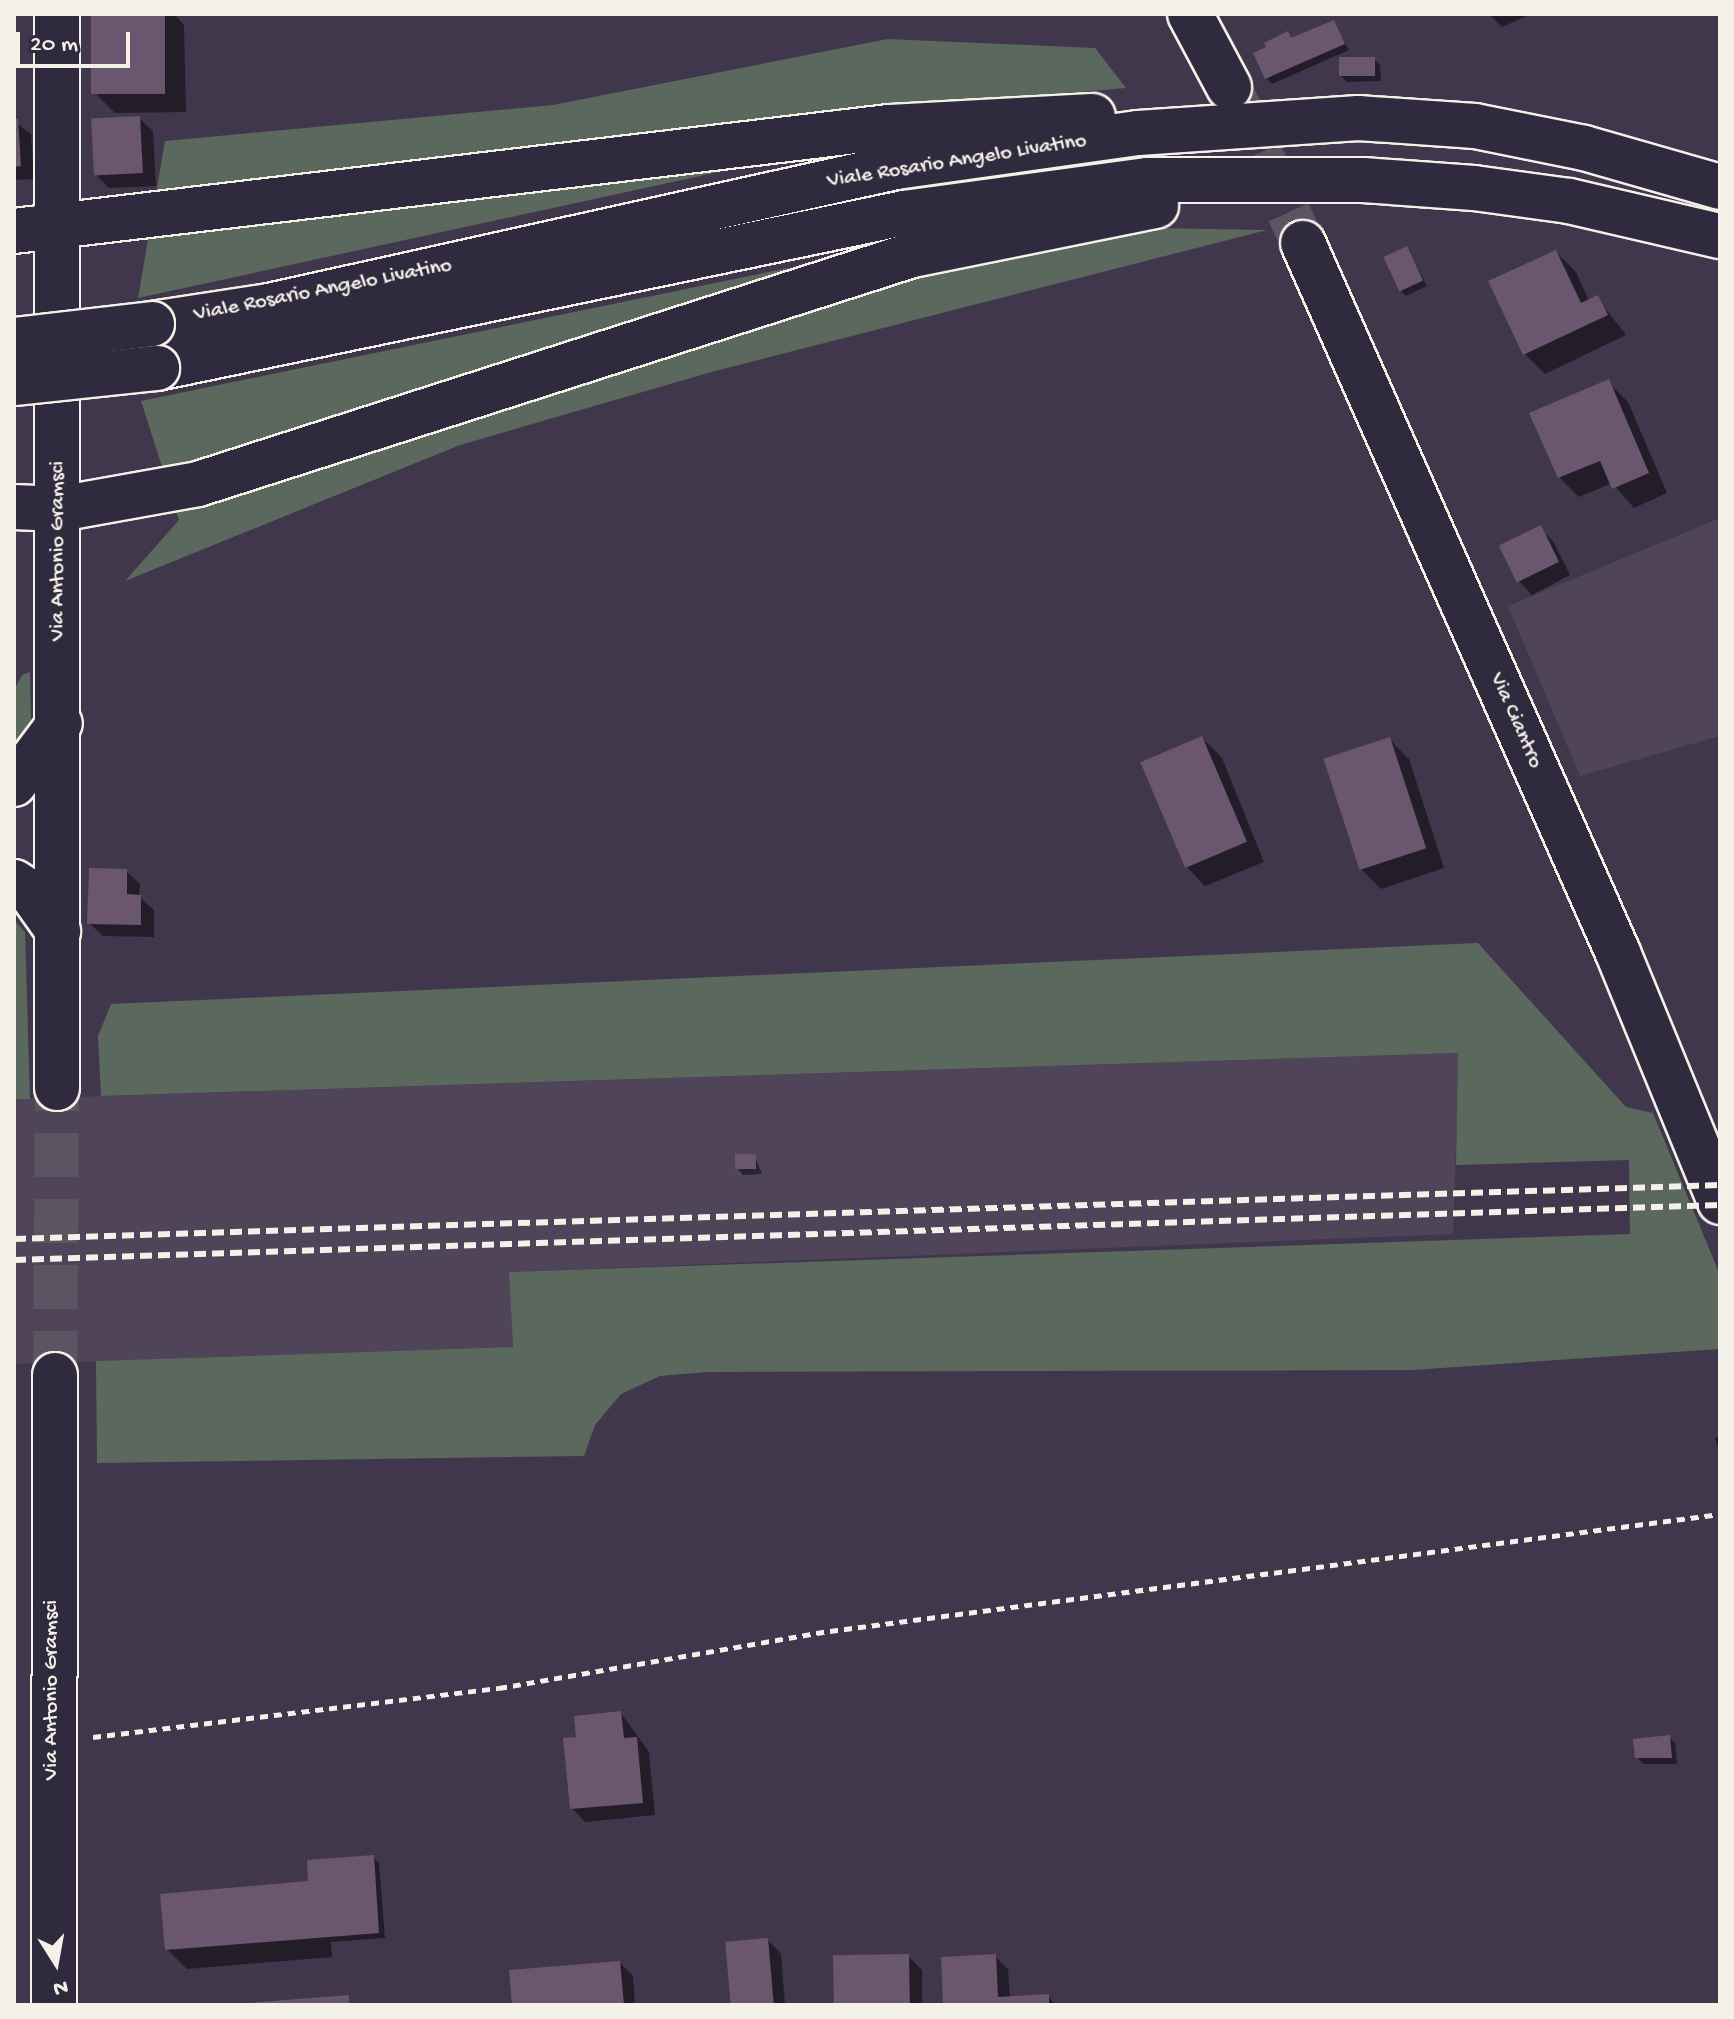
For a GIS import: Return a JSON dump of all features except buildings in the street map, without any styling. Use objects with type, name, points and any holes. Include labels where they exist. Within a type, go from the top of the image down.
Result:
[{"type":"main road","name":"Via Antonio Gramsci","points":[[57,14],[60,723],[57,1088]]},
{"type":"main road","points":[[1190,14],[1229,87]]},
{"type":"main road","points":[[14,231],[996,118],[1358,118]]},
{"type":"main road","name":"Viale Rosario Angelo Livatino","points":[[14,340],[269,306],[896,167],[1138,133],[1358,118],[1475,126],[1584,148],[1720,187]]},
{"type":"main road","name":"Viale Rosario Angelo Livatino","points":[[14,383],[157,368],[904,213],[1025,193],[1147,180],[1363,180],[1569,201],[1720,236]]},
{"type":"main road","points":[[14,507],[59,509],[198,484],[912,255],[1153,206],[1363,180]]},
{"type":"main road","name":"Via Ciantro","points":[[1303,243],[1618,953],[1720,1202]]},
{"type":"main road","points":[[14,784],[60,723]]},
{"type":"main road","points":[[14,801],[59,828],[14,870]]},
{"type":"main road","points":[[14,882],[31,893],[58,931]]},
{"type":"main road","name":"Via Antonio Gramsci","points":[[54,2005],[55,1375]]},
{"type":"path","points":[[53,1742],[499,1688],[830,1631],[1720,1514]]},
{"type":"shaded area","points":[[1720,518],[1720,736],[1580,776],[1508,606]]},
{"type":"shaded area","points":[[1459,1053],[1453,1234],[510,1272],[513,1347],[14,1364],[14,1099]]},
{"type":"green space","points":[[888,39],[1095,48],[1126,88],[788,117],[760,163],[138,298],[165,141],[553,105]]},
{"type":"green space","points":[[1153,228],[1267,230],[715,371],[460,445],[125,581],[179,520],[141,401],[788,268],[847,296],[923,271]]},
{"type":"green space","points":[[30,672],[31,726],[14,744],[14,690],[22,675]]},
{"type":"green space","points":[[14,920],[25,932],[30,1099],[14,1099]]},
{"type":"green space","points":[[1478,943],[1626,1107],[1653,1113],[1720,1275],[1720,1349],[1412,1370],[707,1372],[660,1376],[621,1394],[595,1425],[584,1456],[97,1463],[96,1361],[513,1347],[509,1272],[1630,1234],[1629,1160],[1456,1165],[1458,1053],[101,1096],[98,1036],[111,1004]]},
{"type":"tunnel","points":[[1232,93],[1303,243]]},
{"type":"tunnel","points":[[55,1375],[57,1088]]},
{"type":"railway","points":[[14,1239],[1720,1185]]},
{"type":"railway","points":[[14,1260],[1720,1205]]}]
